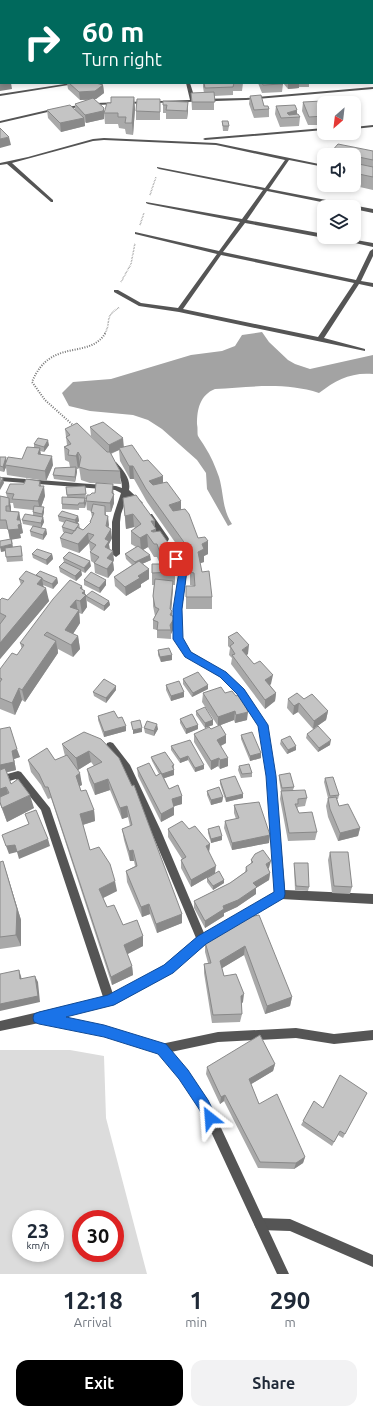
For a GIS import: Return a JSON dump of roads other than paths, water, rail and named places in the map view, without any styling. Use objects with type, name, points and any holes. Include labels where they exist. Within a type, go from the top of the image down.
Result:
[{"type":"street","points":[[0,95],[72,84]]},
{"type":"street","points":[[188,84],[193,101]]},
{"type":"street","points":[[0,122],[73,106],[246,99],[373,88]]},
{"type":"street","points":[[361,127],[373,126]]},
{"type":"street","points":[[174,142],[317,130]]},
{"type":"street","points":[[0,164],[29,158],[93,140],[216,144],[317,165]]},
{"type":"street","points":[[179,310],[288,159]]},
{"type":"street","points":[[8,162],[51,201]]},
{"type":"street","points":[[158,168],[320,200]]},
{"type":"street","points":[[148,203],[317,235]]},
{"type":"street","points":[[361,208],[373,211]]},
{"type":"street","points":[[137,233],[220,253],[373,285]]},
{"type":"street","points":[[361,243],[373,245]]},
{"type":"street","points":[[320,339],[358,281],[373,252]]},
{"type":"street","points":[[116,291],[140,304],[179,310],[320,339],[363,350]]},
{"type":"street","points":[[111,461],[116,466],[126,483],[126,492],[116,521],[118,542],[116,554]]},
{"type":"street","points":[[0,479],[116,488],[126,492],[139,502],[157,526],[183,570],[178,609],[178,639],[188,654],[223,675],[241,691],[263,725],[271,776],[280,894]]},
{"type":"street","points":[[110,746],[127,768],[156,831],[202,940]]},
{"type":"street","points":[[0,780],[18,775],[45,808],[110,1001]]},
{"type":"street","points":[[0,1026],[110,1001],[168,969],[202,940],[280,894],[373,899]]},
{"type":"street","points":[[39,1018],[104,1031],[161,1048],[218,1037],[296,1033],[334,1039],[373,1035]]},
{"type":"street","points":[[161,1048],[184,1075],[204,1104],[283,1274]]},
{"type":"street","points":[[260,1224],[290,1226],[373,1261]]}]
